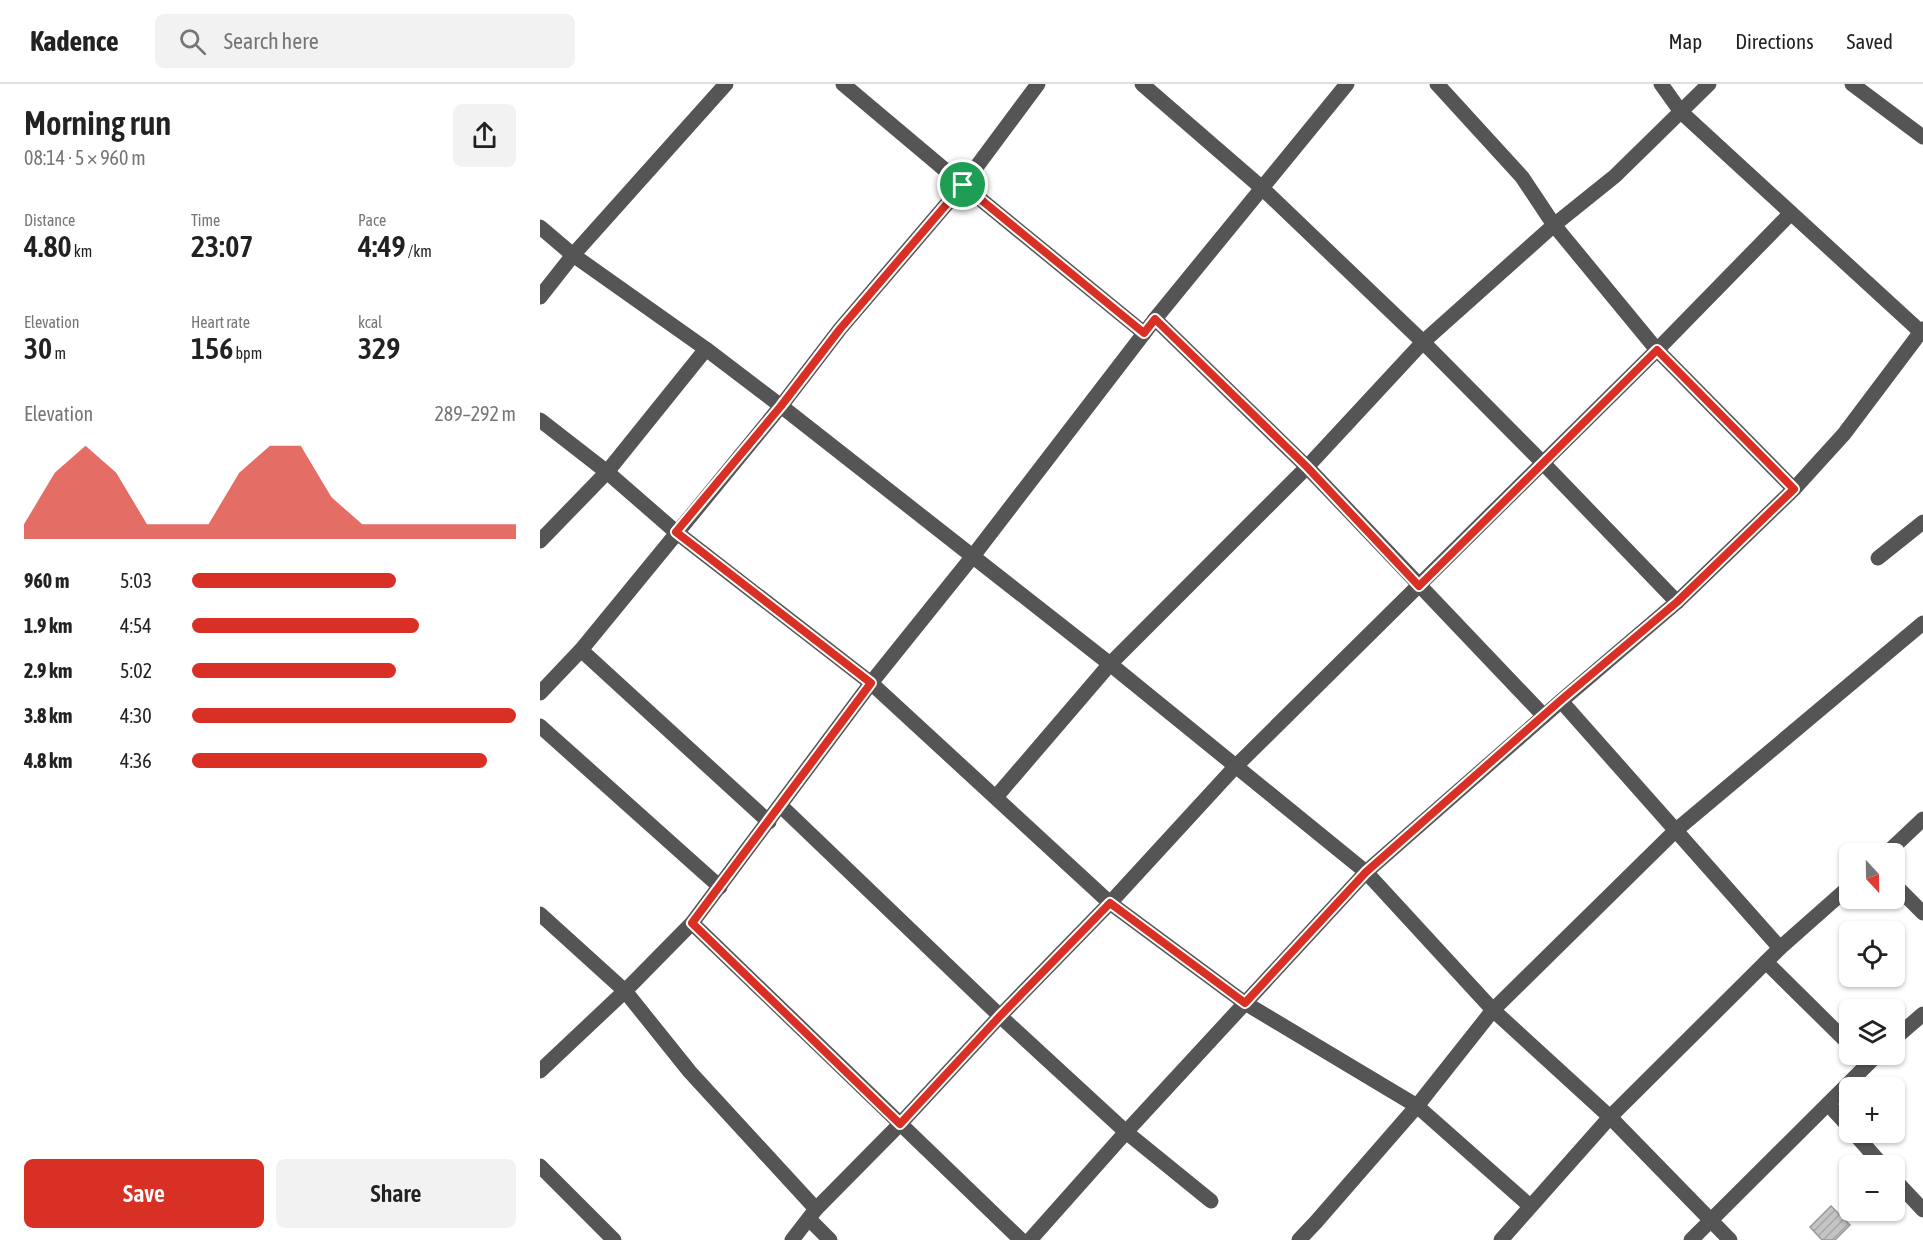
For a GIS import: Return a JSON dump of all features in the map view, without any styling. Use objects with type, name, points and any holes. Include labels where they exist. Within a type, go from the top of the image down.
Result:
[{"type":"street","points":[[540,297],[573,255],[726,84]]},
{"type":"street","points":[[843,84],[1144,333]]},
{"type":"street","points":[[540,693],[581,650],[781,406],[840,329],[963,185],[1038,84]]},
{"type":"street","points":[[1142,84],[1262,188],[1423,342],[1677,602]]},
{"type":"street","points":[[540,1071],[625,991],[692,923],[871,683],[973,556],[1144,333],[1347,84]]},
{"type":"street","points":[[1437,84],[1522,177],[1554,225],[1657,350],[1794,489]]},
{"type":"street","points":[[1030,1240],[1126,1132],[1366,872],[1561,700],[1677,602],[1794,489],[1844,434],[1922,332],[1681,112],[1661,84]]},
{"type":"street","points":[[996,797],[1110,664],[1307,467],[1423,342],[1554,225],[1615,176],[1709,84]]},
{"type":"street","points":[[1852,84],[1923,136]]},
{"type":"street","points":[[792,1240],[812,1214],[1110,903],[1235,767],[1657,350],[1791,213]]},
{"type":"street","points":[[540,227],[573,255],[706,349],[781,406],[1110,664],[1366,872],[1493,1011],[1610,1117],[1730,1240]]},
{"type":"street","points":[[1155,319],[1307,467],[1544,716]]},
{"type":"street","points":[[540,541],[607,472],[706,349]]},
{"type":"street","points":[[540,420],[607,472],[676,532],[871,683],[1110,903],[1245,1003],[1417,1106],[1530,1206]]},
{"type":"street","points":[[1878,558],[1923,522]]},
{"type":"street","points":[[1299,1240],[1417,1106],[1493,1011],[1675,831],[1923,623]]},
{"type":"street","points":[[581,650],[769,822]]},
{"type":"street","points":[[1561,700],[1780,948]]},
{"type":"street","points":[[540,726],[720,887]]},
{"type":"street","points":[[781,806],[1000,1016],[1126,1132],[1211,1201]]},
{"type":"street","points":[[1898,843],[1923,819]]},
{"type":"street","points":[[1905,895],[1923,913]]},
{"type":"street","points":[[1501,1240],[1610,1117],[1780,948],[1839,896]]},
{"type":"street","points":[[540,914],[625,991],[690,1072],[812,1214],[830,1240]]},
{"type":"street","points":[[692,923],[1021,1240]]},
{"type":"street","points":[[1766,962],[1839,1034]]},
{"type":"street","points":[[1905,1030],[1923,1014]]},
{"type":"street","points":[[1691,1240],[1828,1104],[1861,1065]]},
{"type":"street","points":[[1828,1104],[1839,1116]]},
{"type":"street","points":[[1863,1143],[1873,1155]]},
{"type":"street","points":[[540,1166],[614,1240]]},
{"type":"street","points":[[1905,1191],[1923,1210]]},
{"type":"building","points":[[1831,1206],[1839,1214],[1839,1221],[1846,1221],[1850,1225],[1835,1240],[1822,1240],[1810,1227]]},
{"type":"route","points":[[963,185],[1144,333],[1155,319],[1307,467],[1419,586],[1657,350],[1794,489],[1677,602],[1561,700],[1366,872],[1245,1003],[1110,903],[1000,1016],[900,1124],[692,923],[871,683],[676,532],[781,406],[840,329],[963,185]]}]
